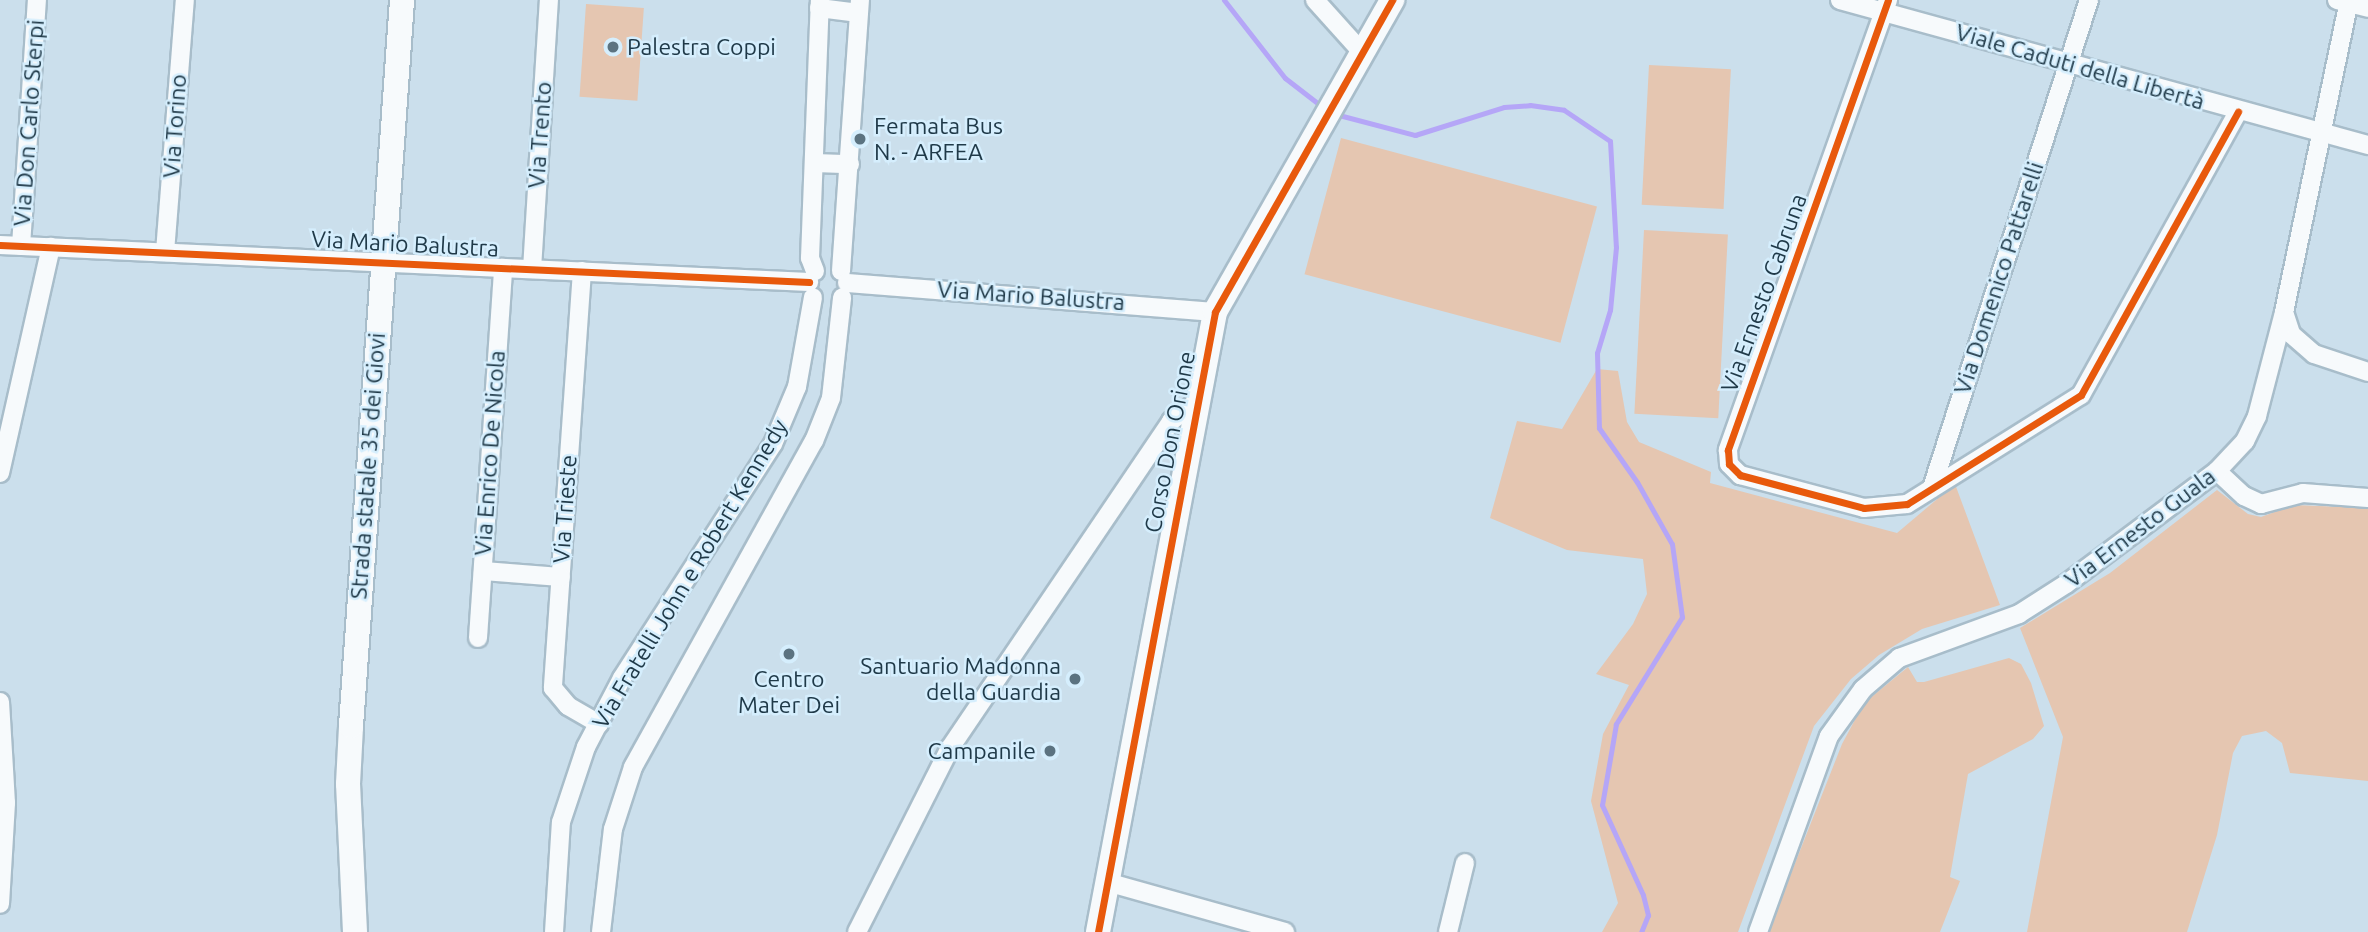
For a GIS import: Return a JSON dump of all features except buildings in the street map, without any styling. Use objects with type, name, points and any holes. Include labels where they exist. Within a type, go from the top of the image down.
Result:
[{"type":"street","name":"Via Don Carlo Sterpi","points":[[21,246],[37,0]]},
{"type":"street","name":"Via Torino","points":[[165,252],[185,0]]},
{"type":"street","name":"Strada statale 35 dei Giovi","points":[[355,932],[348,784],[402,0]]},
{"type":"street","name":"Via Trento","points":[[532,269],[549,0]]},
{"type":"street","points":[[1315,0],[1361,51]]},
{"type":"street","name":"Corso Don Orione","points":[[1098,932],[1215,312],[1315,129],[1392,0]]},
{"type":"street","name":"Viale Caduti della Libertà","points":[[1840,0],[1886,6],[2068,65],[2321,135],[2368,145]]},
{"type":"street","name":"Via Domenico Pattarelli","points":[[1932,488],[2089,0]]},
{"type":"street","points":[[2345,1],[2368,8]]},
{"type":"street","name":"Via Ernesto Guala","points":[[1758,932],[1829,736],[1863,689],[1899,658],[2019,614],[2038,602],[2217,471],[2245,441],[2257,416],[2284,312],[2321,135],[2345,1]]},
{"type":"street","points":[[820,4],[860,6]]},
{"type":"street","name":"Via Fratelli John e Robert Kennedy","points":[[554,932],[561,822],[586,747],[622,678],[773,444],[797,387],[812,283],[810,258],[820,4]]},
{"type":"street","name":"Via Fratelli John e Robert Kennedy","points":[[601,932],[613,830],[633,767],[814,440],[831,398],[843,284],[860,6]]},
{"type":"street","name":"Via Ernesto Cabruna","points":[[1886,6],[1728,450],[1729,464],[1740,475],[1864,508],[1907,504],[1932,488]]},
{"type":"street","points":[[1932,488],[2081,395],[2238,112]]},
{"type":"street","points":[[815,163],[850,164]]},
{"type":"street","name":"Via Mario Balustra","points":[[0,245],[812,283]]},
{"type":"street","points":[[0,473],[51,247]]},
{"type":"street","points":[[828,266],[843,284],[827,304],[812,283],[828,266]]},
{"type":"street","name":"Via Enrico De Nicola","points":[[478,638],[503,268]]},
{"type":"street","name":"Via Trieste","points":[[582,271],[553,688],[568,706],[599,724]]},
{"type":"street","name":"Via Mario Balustra","points":[[843,284],[1215,312]]},
{"type":"street","points":[[2284,312],[2291,334],[2314,354],[2368,372]]},
{"type":"street","points":[[857,932],[950,748],[1171,421],[1196,403]]},
{"type":"street","points":[[2217,471],[2244,496],[2261,504],[2303,493],[2368,498]]},
{"type":"street","points":[[483,571],[561,577]]},
{"type":"street","points":[[0,702],[6,803],[0,904]]},
{"type":"street","points":[[1448,932],[1465,863]]},
{"type":"street","points":[[1107,882],[1285,932]]},
{"type":"shaded area","name":"Palestra Coppi","points":[[586,4],[644,8],[637,101],[580,97]]},
{"type":"shaded area","points":[[1649,65],[1731,69],[1724,209],[1642,205]]},
{"type":"shaded area","points":[[1341,138],[1597,207],[1560,343],[1305,274]]},
{"type":"shaded area","points":[[1644,230],[1728,234],[1718,418],[1634,414]]},
{"type":"shaded area","points":[[1597,369],[1618,371],[1627,422],[1639,442],[1711,472],[1710,483],[1897,533],[1955,484],[2000,605],[1922,629],[1879,655],[1851,679],[1814,726],[1738,932],[1602,932],[1618,903],[1591,801],[1603,734],[1629,685],[1596,674],[1633,624],[1647,594],[1643,559],[1567,550],[1490,518],[1517,421],[1562,429]]},
{"type":"shaded area","points":[[2217,490],[2248,514],[2261,517],[2294,505],[2368,508],[2368,781],[2290,773],[2282,743],[2266,731],[2242,736],[2233,753],[2217,835],[2187,932],[2027,932],[2063,737],[2020,628],[2110,573]]},
{"type":"shaded area","points":[[2009,658],[2021,664],[2031,683],[2044,726],[2033,739],[1968,774],[1950,877],[1960,881],[1940,932],[1768,932],[1842,744],[1864,703],[1908,667],[1917,682],[1924,682]]},
{"type":"waterway","points":[[1224,0],[1285,78],[1324,108]]},
{"type":"waterway","points":[[1335,114],[1415,135],[1504,107],[1530,105],[1564,110],[1610,141],[1616,247],[1610,310],[1597,353],[1599,428],[1637,482],[1672,544],[1682,617],[1616,724],[1602,805],[1643,895],[1648,915],[1641,932]]},
{"type":"cycle path","points":[[1098,932],[1215,312],[1392,0]]},
{"type":"cycle path","points":[[1888,0],[1728,450],[1729,464],[1740,475],[1864,508],[1907,504],[2081,395],[2238,112]]},
{"type":"cycle path","points":[[0,245],[809,282]]},
{"type":"place","name":"Palestra Coppi","points":[[613,47]]},
{"type":"place","name":"Fermata Bus N. - ARFEA","points":[[860,139]]},
{"type":"place","name":"Centro Mater Dei","points":[[789,654]]},
{"type":"place","name":"Santuario Madonna della Guardia","points":[[1075,679]]},
{"type":"place","name":"Campanile","points":[[1050,751]]}]
